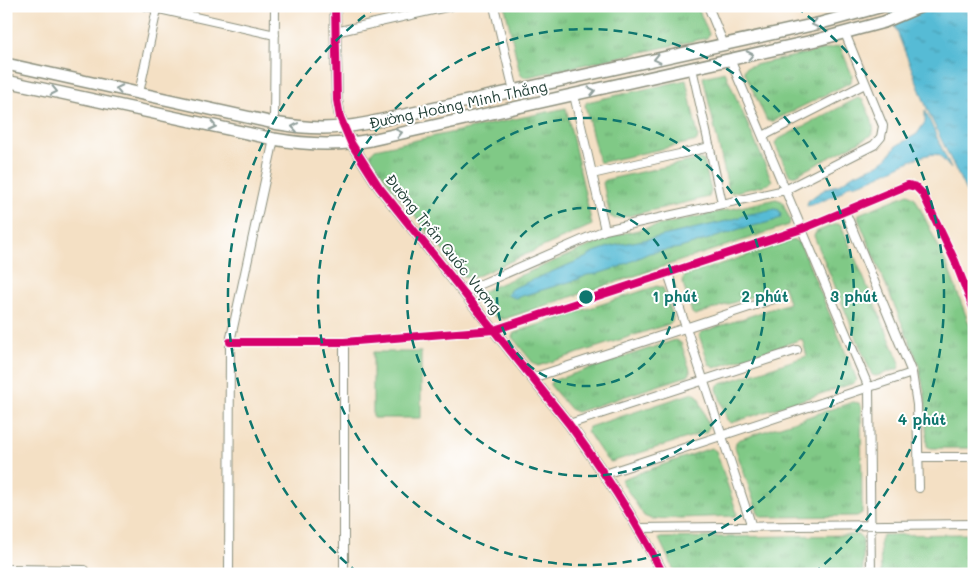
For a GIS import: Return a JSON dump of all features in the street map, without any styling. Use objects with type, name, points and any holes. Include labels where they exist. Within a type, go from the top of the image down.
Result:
[{"type":"main road","name":"Đường Hoàng Minh Thắng","points":[[6,80],[274,139],[316,145],[351,143],[574,95],[845,33],[884,22],[922,6]]},
{"type":"main road","name":"Đường Hoàng Minh Thắng","points":[[6,64],[274,123],[311,128],[344,128],[831,21],[881,7]]},
{"type":"main road","points":[[724,44],[730,60]]},
{"type":"main road","points":[[514,91],[517,107]]},
{"type":"main road","points":[[135,109],[139,93]]},
{"type":"street","points":[[146,6],[275,36]]},
{"type":"street","points":[[274,123],[275,6]]},
{"type":"street","name":"Đường Trần Quốc Vượng","points":[[335,6],[337,100],[344,128],[351,143],[379,188],[569,424],[605,474],[663,574]]},
{"type":"street","points":[[335,32],[451,6]]},
{"type":"street","points":[[494,6],[514,91]]},
{"type":"street","points":[[708,6],[724,44]]},
{"type":"street","points":[[139,93],[157,9]]},
{"type":"street","points":[[463,292],[605,230],[785,190],[872,146],[881,139],[883,133],[882,126],[845,33]]},
{"type":"street","points":[[730,60],[869,388],[871,574]]},
{"type":"street","points":[[692,68],[722,203]]},
{"type":"street","points":[[763,136],[865,84]]},
{"type":"street","points":[[574,95],[605,230]]},
{"type":"street","points":[[229,574],[230,342],[274,139]]},
{"type":"street","points":[[592,174],[710,147]]},
{"type":"street","points":[[230,342],[344,342],[494,330],[802,229],[903,186],[912,186],[920,190],[955,261],[974,310]]},
{"type":"street","points":[[845,211],[912,373],[918,405],[919,488]]},
{"type":"street","points":[[668,273],[752,527]]},
{"type":"street","points":[[532,378],[780,297]]},
{"type":"street","points":[[344,342],[344,574]]},
{"type":"street","points":[[569,424],[797,350]]},
{"type":"street","points":[[605,474],[912,373]]},
{"type":"street","points":[[918,457],[974,457]]},
{"type":"street","points":[[638,528],[974,524]]},
{"type":"street","points":[[6,569],[84,570]]},
{"type":"green space","points":[[697,6],[709,34],[707,38],[527,77],[523,77],[520,74],[505,7]]},
{"type":"green space","points":[[840,46],[852,75],[851,82],[773,121],[767,121],[744,71],[746,67]]},
{"type":"green space","points":[[725,72],[772,181],[769,184],[731,193],[703,77]]},
{"type":"green space","points":[[686,80],[698,136],[697,141],[599,162],[585,105],[587,102]]},
{"type":"green space","points":[[858,98],[863,100],[871,118],[872,135],[796,175],[790,176],[775,144],[777,140]]},
{"type":"green space","points":[[566,108],[592,225],[473,278],[463,276],[371,158],[371,153],[375,149]]},
{"type":"green space","points":[[700,159],[704,161],[711,191],[709,197],[615,219],[610,216],[603,183],[605,180]]},
{"type":"green space","points":[[908,194],[915,198],[935,239],[949,270],[974,337],[974,448],[930,448],[927,446],[925,395],[918,362],[858,218],[859,214]]},
{"type":"green space","points":[[776,199],[782,201],[790,220],[789,225],[504,319],[495,317],[479,297],[481,292],[616,235]]},
{"type":"green space","points":[[836,224],[841,225],[900,363],[898,369],[876,376],[872,375],[814,236],[816,232]]},
{"type":"green space","points":[[794,240],[800,243],[857,380],[854,383],[731,423],[727,420],[717,389],[718,385],[807,356],[802,339],[714,368],[709,364],[699,335],[702,332],[789,303],[784,286],[695,315],[692,313],[682,280],[685,276]]},
{"type":"green space","points":[[657,286],[663,288],[673,317],[669,324],[538,366],[534,364],[512,337],[514,333]]},
{"type":"green space","points":[[675,340],[681,343],[690,370],[690,374],[687,376],[577,412],[570,409],[550,385],[552,381]]},
{"type":"green space","points":[[373,352],[421,352],[421,418],[373,418]]},
{"type":"green space","points":[[693,393],[698,396],[709,427],[706,432],[611,462],[606,459],[587,431],[589,427]]},
{"type":"green space","points":[[853,402],[859,403],[861,407],[862,513],[857,516],[761,517],[735,447],[736,442]]},
{"type":"green space","points":[[711,448],[716,451],[737,513],[736,516],[651,519],[644,516],[622,482],[622,479]]},
{"type":"green space","points":[[974,534],[974,574],[881,574],[880,540],[883,535]]},
{"type":"green space","points":[[858,535],[863,540],[863,574],[676,574],[659,539],[660,538]]},
{"type":"water","points":[[887,6],[974,6],[974,208],[930,116]]},
{"type":"water","points":[[925,110],[951,169],[939,155],[920,157],[871,179],[849,185],[837,194],[807,206],[808,201],[817,194],[877,165],[887,158],[896,146],[917,134],[925,122]]},
{"type":"water","points":[[775,209],[779,210],[781,214],[780,218],[774,221],[741,228],[680,248],[649,253],[619,267],[515,298],[507,295],[511,289],[587,257],[594,252],[612,246]]},
{"type":"cycle path","points":[[335,6],[337,100],[340,117],[351,143],[379,187],[569,424],[619,497],[663,574]]},
{"type":"cycle path","points":[[230,342],[344,342],[494,330],[802,229],[908,185],[916,187],[923,194],[955,261],[974,310]]}]
